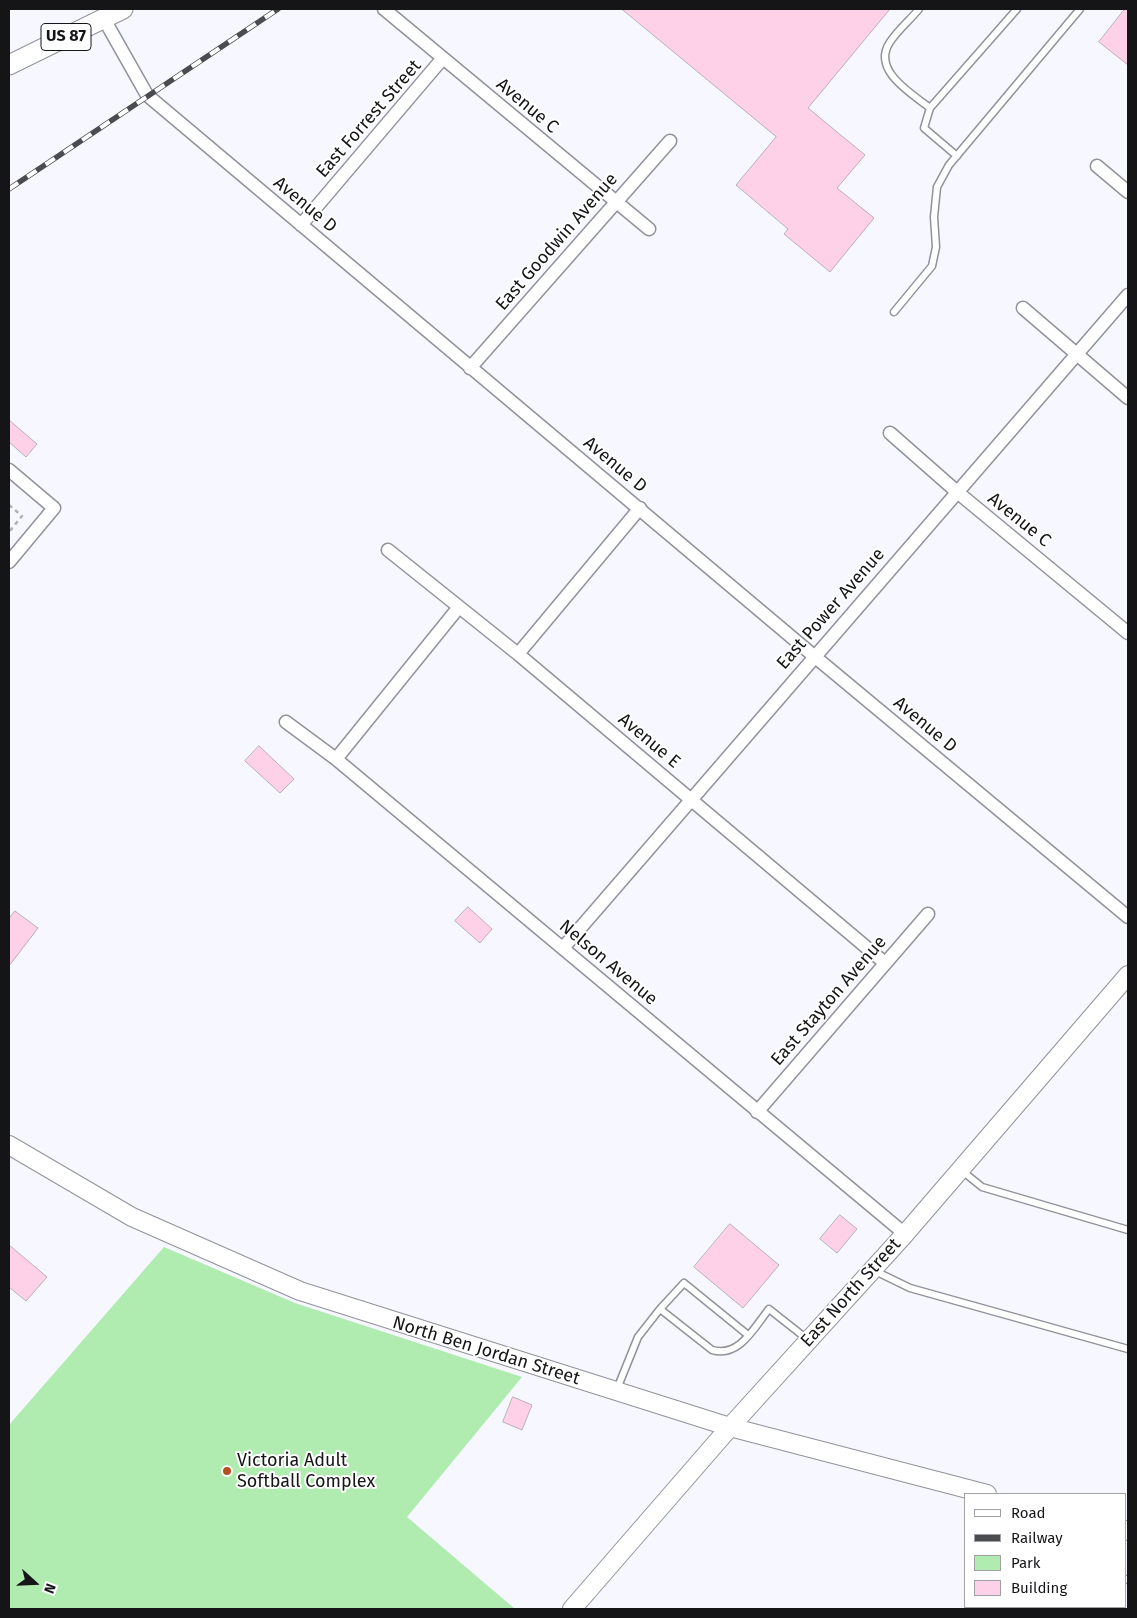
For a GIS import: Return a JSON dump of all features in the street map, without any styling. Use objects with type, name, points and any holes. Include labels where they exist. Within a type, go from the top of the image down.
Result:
[{"type":"main road","name":"US 87","points":[[9,65],[123,9]]},
{"type":"street","name":"Avenue C","points":[[384,9],[615,203],[649,229]]},
{"type":"street","name":"Avenue D","points":[[104,18],[148,95],[470,368],[1128,917]]},
{"type":"street","name":"East Forrest Street","points":[[301,225],[443,58]]},
{"type":"street","name":"East Goodwin Avenue","points":[[470,368],[670,141]]},
{"type":"street","points":[[1097,166],[1128,192]]},
{"type":"street","name":"East Power Avenue","points":[[563,948],[956,491],[1128,295]]},
{"type":"street","points":[[1023,308],[1128,398]]},
{"type":"street","name":"Avenue C","points":[[890,433],[956,491],[1128,633]]},
{"type":"street","points":[[9,470],[54,508],[9,562]]},
{"type":"street","points":[[518,654],[640,508]]},
{"type":"street","name":"Avenue E","points":[[388,550],[518,654],[885,963]]},
{"type":"street","points":[[336,759],[459,607]]},
{"type":"street","name":"Nelson Avenue","points":[[286,722],[336,759],[905,1234]]},
{"type":"street","name":"East Stayton Avenue","points":[[757,1112],[928,914]]},
{"type":"street","name":"East North Street","points":[[572,1609],[730,1427],[905,1234],[1128,975]]},
{"type":"street","name":"North Ben Jordan Street","points":[[9,1145],[132,1217],[300,1291],[730,1427],[984,1493]]},
{"type":"lane","points":[[919,9],[890,42],[884,55],[887,69],[906,90],[930,108]]},
{"type":"lane","points":[[957,156],[924,128],[930,108],[1017,9]]},
{"type":"lane","points":[[894,312],[932,266],[936,247],[934,217],[937,187],[957,156],[1080,9]]},
{"type":"lane","points":[[960,1170],[982,1187],[1128,1230]]},
{"type":"lane","points":[[871,1270],[910,1288],[1128,1348]]},
{"type":"lane","points":[[616,1392],[638,1337],[684,1283],[748,1335]]},
{"type":"lane","points":[[660,1309],[712,1350],[730,1352],[770,1310],[808,1340]]},
{"type":"path","points":[[9,505],[22,516],[9,532]]},
{"type":"green space","name":"Victoria Adult Softball Complex","points":[[164,1247],[295,1303],[522,1377],[407,1517],[515,1609],[9,1609],[9,1425]]},
{"type":"building","points":[[622,9],[890,9],[808,108],[865,155],[837,188],[874,218],[830,272],[784,234],[788,229],[736,185],[776,137]]},
{"type":"building","points":[[1125,9],[1128,9],[1128,65],[1099,42]]},
{"type":"building","points":[[9,420],[37,444],[26,457],[9,442]]},
{"type":"building","points":[[259,746],[294,779],[280,793],[245,761]]},
{"type":"building","points":[[468,907],[492,929],[480,943],[455,921]]},
{"type":"building","points":[[15,911],[38,928],[9,966],[9,919]]},
{"type":"building","points":[[840,1215],[857,1229],[837,1253],[820,1239]]},
{"type":"building","points":[[730,1224],[779,1265],[743,1308],[694,1267]]},
{"type":"building","points":[[9,1245],[47,1277],[26,1301],[9,1287]]},
{"type":"building","points":[[513,1397],[532,1405],[522,1430],[503,1422]]},
{"type":"railway","points":[[9,189],[278,9]]},
{"type":"place","name":"Victoria Adult Softball Complex","points":[[227,1471]]}]
